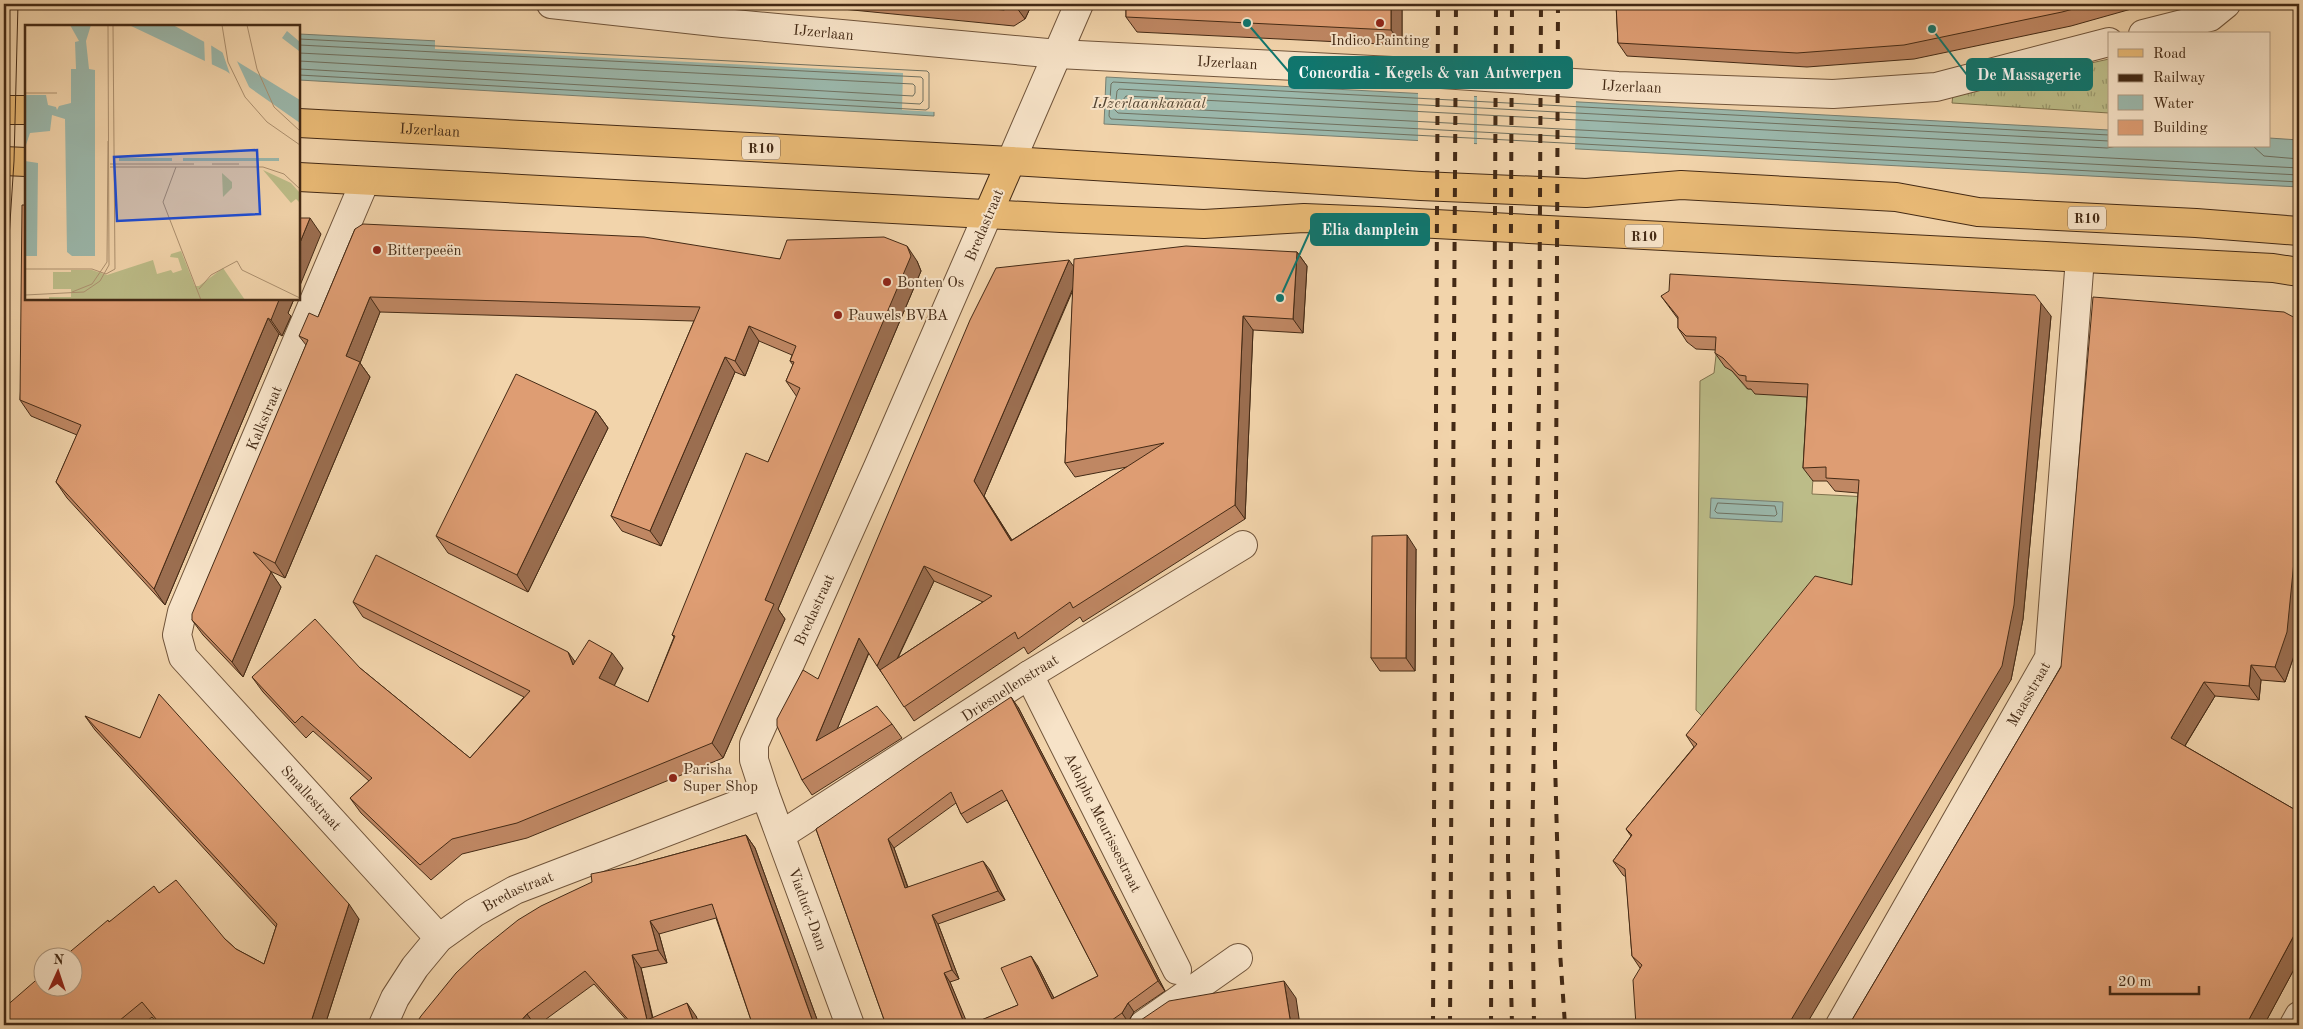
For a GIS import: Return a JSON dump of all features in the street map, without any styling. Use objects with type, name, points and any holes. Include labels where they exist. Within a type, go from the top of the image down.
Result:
[{"type":"main road","points":[[4,110],[25,110]]},
{"type":"main road","name":"IJzerlaan","points":[[300,123],[1011,162]]},
{"type":"main road","points":[[4,161],[25,162]]},
{"type":"main road","name":"Bredastraat","points":[[988,214],[1011,162]]},
{"type":"main road","name":"R10","points":[[1011,162],[1421,186],[1586,193],[1681,185],[1896,197],[1978,212],[2196,223],[2299,231]]},
{"type":"main road","name":"R10","points":[[300,178],[1204,224],[1304,218],[1332,219],[2080,258],[2299,272]]},
{"type":"street","name":"IJzerlaan","points":[[551,4],[723,23],[1058,54],[1412,72],[1618,86],[1833,94],[1936,87],[2108,42]]},
{"type":"street","name":"Bredastraat","points":[[1011,162],[1079,4]]},
{"type":"street","points":[[2150,32],[2210,16],[2226,4]]},
{"type":"street","name":"Kalkstraat","points":[[183,657],[177,635],[182,612],[365,181]]},
{"type":"street","name":"Bredastraat","points":[[383,1025],[395,998],[415,967],[439,938],[474,913],[515,890],[764,794],[754,760],[754,744],[878,467],[988,214]]},
{"type":"street","name":"Maasstraat","points":[[1840,1025],[2049,658],[2080,258]]},
{"type":"street","name":"Driesnellenstraat","points":[[781,835],[1028,675],[1243,545]]},
{"type":"street","name":"Smallestraat","points":[[183,657],[439,938]]},
{"type":"street","name":"Adolphe Meurissestraat","points":[[1028,675],[1177,970]]},
{"type":"street","name":"Viaduct-Dam","points":[[764,794],[781,835],[850,1025]]},
{"type":"street","points":[[1143,1025],[1238,958]]},
{"type":"street","points":[[2294,1025],[2299,1016]]},
{"type":"green space","points":[[2108,59],[2108,113],[1952,103],[1953,94]]},
{"type":"green space","points":[[1717,347],[1732,371],[1747,389],[1818,392],[1812,494],[1868,497],[1862,598],[1713,727],[1696,710],[1700,381],[1714,373]]},
{"type":"water","points":[[300,34],[934,66],[934,116],[300,80]]},
{"type":"water","name":"IJzerlaankanaal","points":[[1106,77],[2108,130],[2108,148],[2270,148],[2270,138],[2299,140],[2299,187],[1104,124]]},
{"type":"water","points":[[1711,498],[1783,502],[1782,522],[1710,518]]},
{"type":"pier","points":[[435,38],[935,64],[937,66],[936,112],[902,110],[903,73],[435,49]]},
{"type":"pier","points":[[1418,91],[1474,94],[1474,146],[1418,143]]},
{"type":"pier","points":[[1477,94],[1576,99],[1575,151],[1477,146]]},
{"type":"building","points":[[937,4],[1013,4],[1004,10]]},
{"type":"building","points":[[1126,4],[1391,4],[1391,30],[1126,17]]},
{"type":"building","points":[[1616,4],[2092,4],[1904,45],[1797,53],[1618,43]]},
{"type":"building","points":[[22,205],[25,205],[25,300],[279,300],[271,320],[268,318],[154,589],[56,482],[81,425],[20,400]]},
{"type":"building","points":[[300,218],[310,218],[300,243]]},
{"type":"building","points":[[363,224],[644,237],[780,259],[787,240],[884,237],[907,246],[911,256],[765,600],[774,604],[712,743],[517,823],[452,839],[420,865],[350,798],[372,778],[302,716],[295,723],[252,677],[315,619],[360,668],[470,758],[530,691],[353,602],[376,555],[568,652],[573,665],[589,640],[612,653],[599,678],[648,702],[675,636],[672,635],[746,453],[768,462],[800,388],[786,381],[794,362],[790,361],[796,346],[749,326],[735,361],[725,357],[650,531],[611,516],[700,307],[370,297],[346,356],[360,362],[275,563],[253,552],[271,572],[232,662],[192,620],[192,614],[308,340],[299,336],[309,313],[318,317],[355,229]]},
{"type":"building","points":[[1186,246],[1297,252],[1293,319],[1243,316],[1235,505],[1073,608],[1070,602],[1018,639],[1015,632],[904,707],[880,670],[992,596],[924,566],[877,666],[859,638],[816,741],[877,706],[892,724],[802,780],[777,726],[777,719],[803,670],[818,679],[970,320],[996,268],[1069,260],[974,481],[1011,541],[1164,443],[1065,463],[1074,259]]},
{"type":"building","points":[[1670,274],[2035,295],[2041,303],[2014,605],[2002,666],[1788,1025],[1636,1025],[1633,980],[1642,965],[1632,956],[1625,869],[1613,861],[1632,835],[1626,829],[1697,744],[1686,735],[1815,576],[1852,585],[1859,480],[1826,478],[1826,467],[1803,468],[1808,384],[1746,381],[1746,376],[1739,375],[1723,358],[1715,353],[1716,337],[1686,336],[1678,328],[1678,317],[1661,296],[1669,291]]},
{"type":"building","points":[[2093,297],[2284,312],[2299,320],[2299,511],[2287,632],[2275,667],[2251,665],[2249,686],[2204,682],[2171,738],[2299,812],[2299,926],[2246,1025],[1849,1025],[2061,667]]},
{"type":"building","points":[[516,374],[596,411],[517,575],[436,536]]},
{"type":"building","points":[[1407,535],[1406,658],[1371,658],[1372,536]]},
{"type":"building","points":[[159,694],[349,904],[310,1025],[161,1025],[142,1002],[114,1025],[4,1025],[4,1008],[32,984],[32,996],[82,996],[82,946],[77,946],[154,886],[159,893],[176,880],[225,939],[236,949],[264,964],[277,924],[85,716],[140,738]]},
{"type":"building","points":[[1011,697],[1158,981],[1128,1003],[1122,1013],[1105,1025],[969,1025],[886,1025],[816,829]],"holes":[[[1002,790],[1098,976],[1052,999],[1031,956],[1001,968],[1018,1005],[969,1025],[968,1022],[964,1023],[944,973],[952,970],[932,915],[998,891],[983,861],[905,888],[888,839],[951,792],[961,814]]]},
{"type":"building","points":[[746,835],[814,1025],[745,1025],[752,1023],[712,904],[650,921],[658,950],[632,955],[647,1020],[687,1003],[694,1023],[703,1020],[705,1025],[633,1025],[585,971],[527,1014],[517,1025],[415,1025],[456,973],[477,953],[518,920],[541,906],[592,882],[591,874],[636,865]]},
{"type":"building","points":[[1284,981],[1291,1025],[1136,1025],[1169,1001]]},
{"type":"tram line","points":[[4,315],[14,161],[18,4]]},
{"type":"railway","points":[[1433,1025],[1438,4]]},
{"type":"railway","points":[[1450,1025],[1456,4]]},
{"type":"railway","points":[[1491,1025],[1496,4]]},
{"type":"railway","points":[[1512,4],[1508,859],[1512,1025]]},
{"type":"railway","points":[[1534,1025],[1532,860],[1539,396],[1541,4]]},
{"type":"railway","points":[[1558,4],[1555,761],[1560,952],[1565,1025]]},
{"type":"place","name":"Concordia - Kegels & van Antwerpen","points":[[1247,23]]},
{"type":"place","name":"Indico Painting","points":[[1380,23]]},
{"type":"place","name":"De Massagerie","points":[[1932,29]]},
{"type":"place","name":"Bitterpeeën","points":[[377,250]]},
{"type":"place","name":"Bonten Os","points":[[887,282]]},
{"type":"place","name":"Elia damplein","points":[[1280,298]]},
{"type":"place","name":"Pauwels BVBA","points":[[838,315]]},
{"type":"place","name":"Parisha Super Shop","points":[[673,778]]}]
